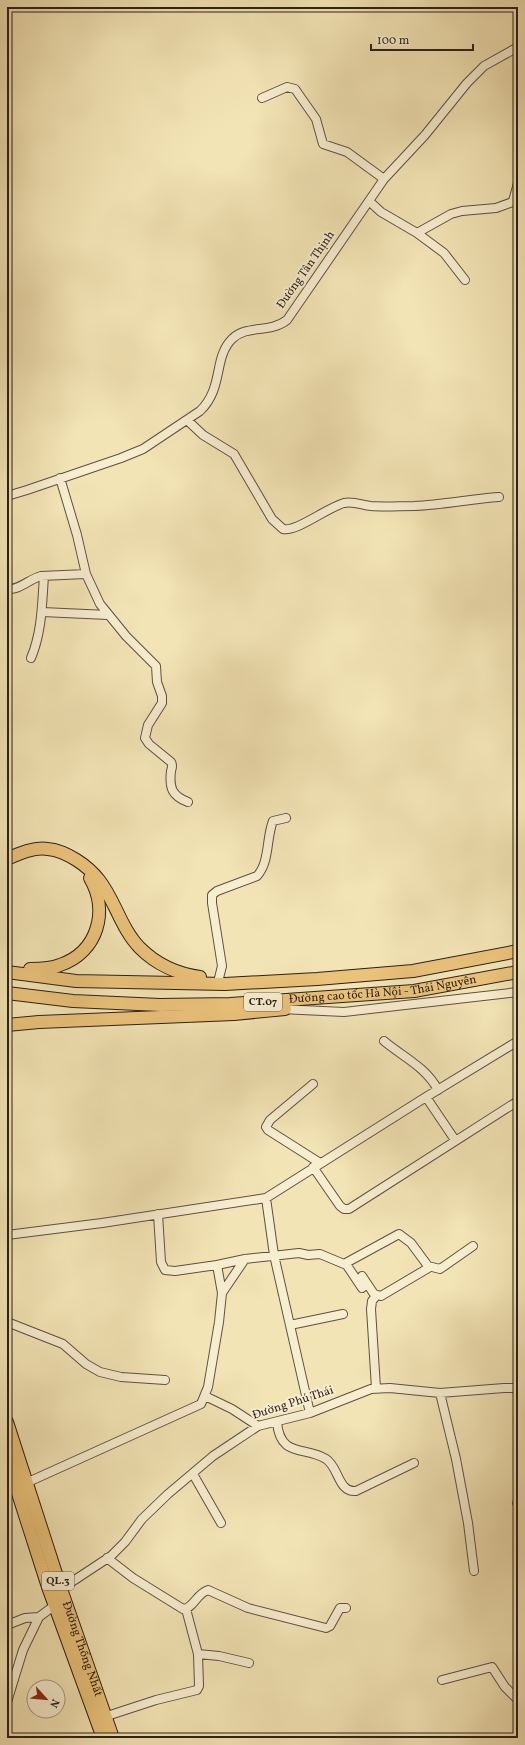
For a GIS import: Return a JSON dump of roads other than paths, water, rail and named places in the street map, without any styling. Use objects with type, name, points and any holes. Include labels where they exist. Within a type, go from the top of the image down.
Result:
[{"type":"highway","points":[[7,859],[25,851],[48,849],[67,855],[83,865],[100,881],[125,928],[140,948],[165,966],[187,976],[219,978],[281,975],[317,979]]},
{"type":"highway","points":[[7,966],[42,969],[61,965],[76,956],[90,943],[98,928],[100,913],[94,885],[83,865]]},
{"type":"highway","name":"Đường cao tốc Hà Nội - Thái Nguyên","points":[[7,972],[84,981],[225,984],[317,979],[413,971],[518,951]]},
{"type":"highway","name":"Đường cao tốc Hà Nội - Thái Nguyên","points":[[7,993],[73,1001],[160,1005],[237,1004],[414,991],[518,972]]},
{"type":"highway","points":[[7,1025],[39,1022],[234,1014],[319,1005],[414,991]]},
{"type":"highway","name":"Đường Thống Nhất","points":[[7,1422],[16,1486]]},
{"type":"highway","name":"Đường Thống Nhất","points":[[7,1459],[103,1738]]},
{"type":"highway","name":"Đường Thống Nhất","points":[[55,1596],[113,1738]]},
{"type":"street","name":"Đường Tân Thịnh","points":[[7,496],[121,458],[143,449],[206,406],[213,394],[222,356],[231,340],[244,331],[272,328],[279,326],[287,320],[384,179],[484,66],[518,48]]},
{"type":"street","points":[[262,98],[286,87],[295,89],[316,119],[323,144],[347,152],[384,179]]},
{"type":"street","points":[[417,233],[451,214],[462,211],[496,208],[515,201],[518,183]]},
{"type":"street","points":[[369,201],[382,212],[417,233],[444,253],[465,280]]},
{"type":"street","points":[[187,420],[203,435],[234,454],[272,519],[283,529],[293,529],[320,513],[345,503],[376,506],[440,505],[472,499],[499,497]]},
{"type":"street","points":[[60,478],[77,535],[86,574],[100,604],[126,636],[156,666],[157,682],[162,696],[162,703],[148,725],[145,738],[149,744],[171,762],[173,765],[171,781],[174,793],[180,799],[188,802]]},
{"type":"street","points":[[7,588],[11,590],[16,589],[33,578],[44,576],[86,574]]},
{"type":"street","points":[[31,658],[39,633],[44,576]]},
{"type":"street","points":[[42,612],[108,615]]},
{"type":"street","points":[[219,978],[222,966],[212,904],[212,895],[217,891],[257,876],[264,862],[269,833],[273,821],[286,818]]},
{"type":"street","points":[[278,1009],[344,1012],[518,992]]},
{"type":"street","points":[[384,1041],[430,1076],[438,1090]]},
{"type":"street","points":[[7,1235],[266,1198],[316,1165],[518,1041]]},
{"type":"street","points":[[313,1084],[270,1120],[266,1127],[316,1165],[340,1206],[344,1209],[348,1209],[518,1100]]},
{"type":"street","points":[[426,1097],[455,1140]]},
{"type":"street","points":[[266,1198],[274,1255],[310,1413]]},
{"type":"street","points":[[158,1214],[161,1262],[165,1270],[176,1271],[245,1259],[298,1253],[308,1255],[318,1254],[340,1264],[346,1264],[399,1234],[409,1241],[430,1267]]},
{"type":"street","points":[[377,1295],[384,1295],[430,1267],[441,1268],[473,1246]]},
{"type":"street","points":[[222,1293],[245,1259]]},
{"type":"street","points":[[346,1264],[362,1288]]},
{"type":"street","points":[[16,1486],[201,1404],[205,1396],[219,1322],[222,1293],[217,1265]]},
{"type":"street","points":[[362,1276],[377,1295]]},
{"type":"street","points":[[376,1388],[371,1309],[372,1301],[377,1295]]},
{"type":"street","points":[[290,1325],[343,1314]]},
{"type":"street","points":[[7,1322],[63,1344],[92,1369],[100,1372],[121,1377],[165,1380]]},
{"type":"street","name":"Đường Phú Thái","points":[[39,1617],[55,1596],[107,1558],[125,1542],[142,1519],[168,1494],[213,1456],[258,1426],[310,1413],[361,1392],[376,1388],[440,1393],[518,1388]]},
{"type":"street","points":[[440,1393],[456,1459],[468,1523],[474,1571]]},
{"type":"street","points":[[205,1396],[232,1408],[258,1426]]},
{"type":"street","points":[[276,1422],[278,1431],[284,1441],[291,1448],[326,1459],[333,1467],[344,1487],[352,1491],[356,1491],[414,1463]]},
{"type":"street","points":[[193,1474],[221,1523]]},
{"type":"street","points":[[107,1558],[143,1585],[180,1608],[186,1610]]},
{"type":"street","points":[[186,1610],[200,1595],[208,1590],[248,1608],[326,1628],[330,1626],[340,1608],[346,1608]]},
{"type":"street","points":[[104,1717],[156,1700],[197,1690],[199,1686],[198,1654],[186,1610]]},
{"type":"street","points":[[7,1625],[25,1618],[39,1617],[24,1650],[7,1702]]},
{"type":"street","points":[[198,1654],[249,1663]]},
{"type":"street","points":[[442,1680],[492,1667],[505,1687],[518,1700]]}]
